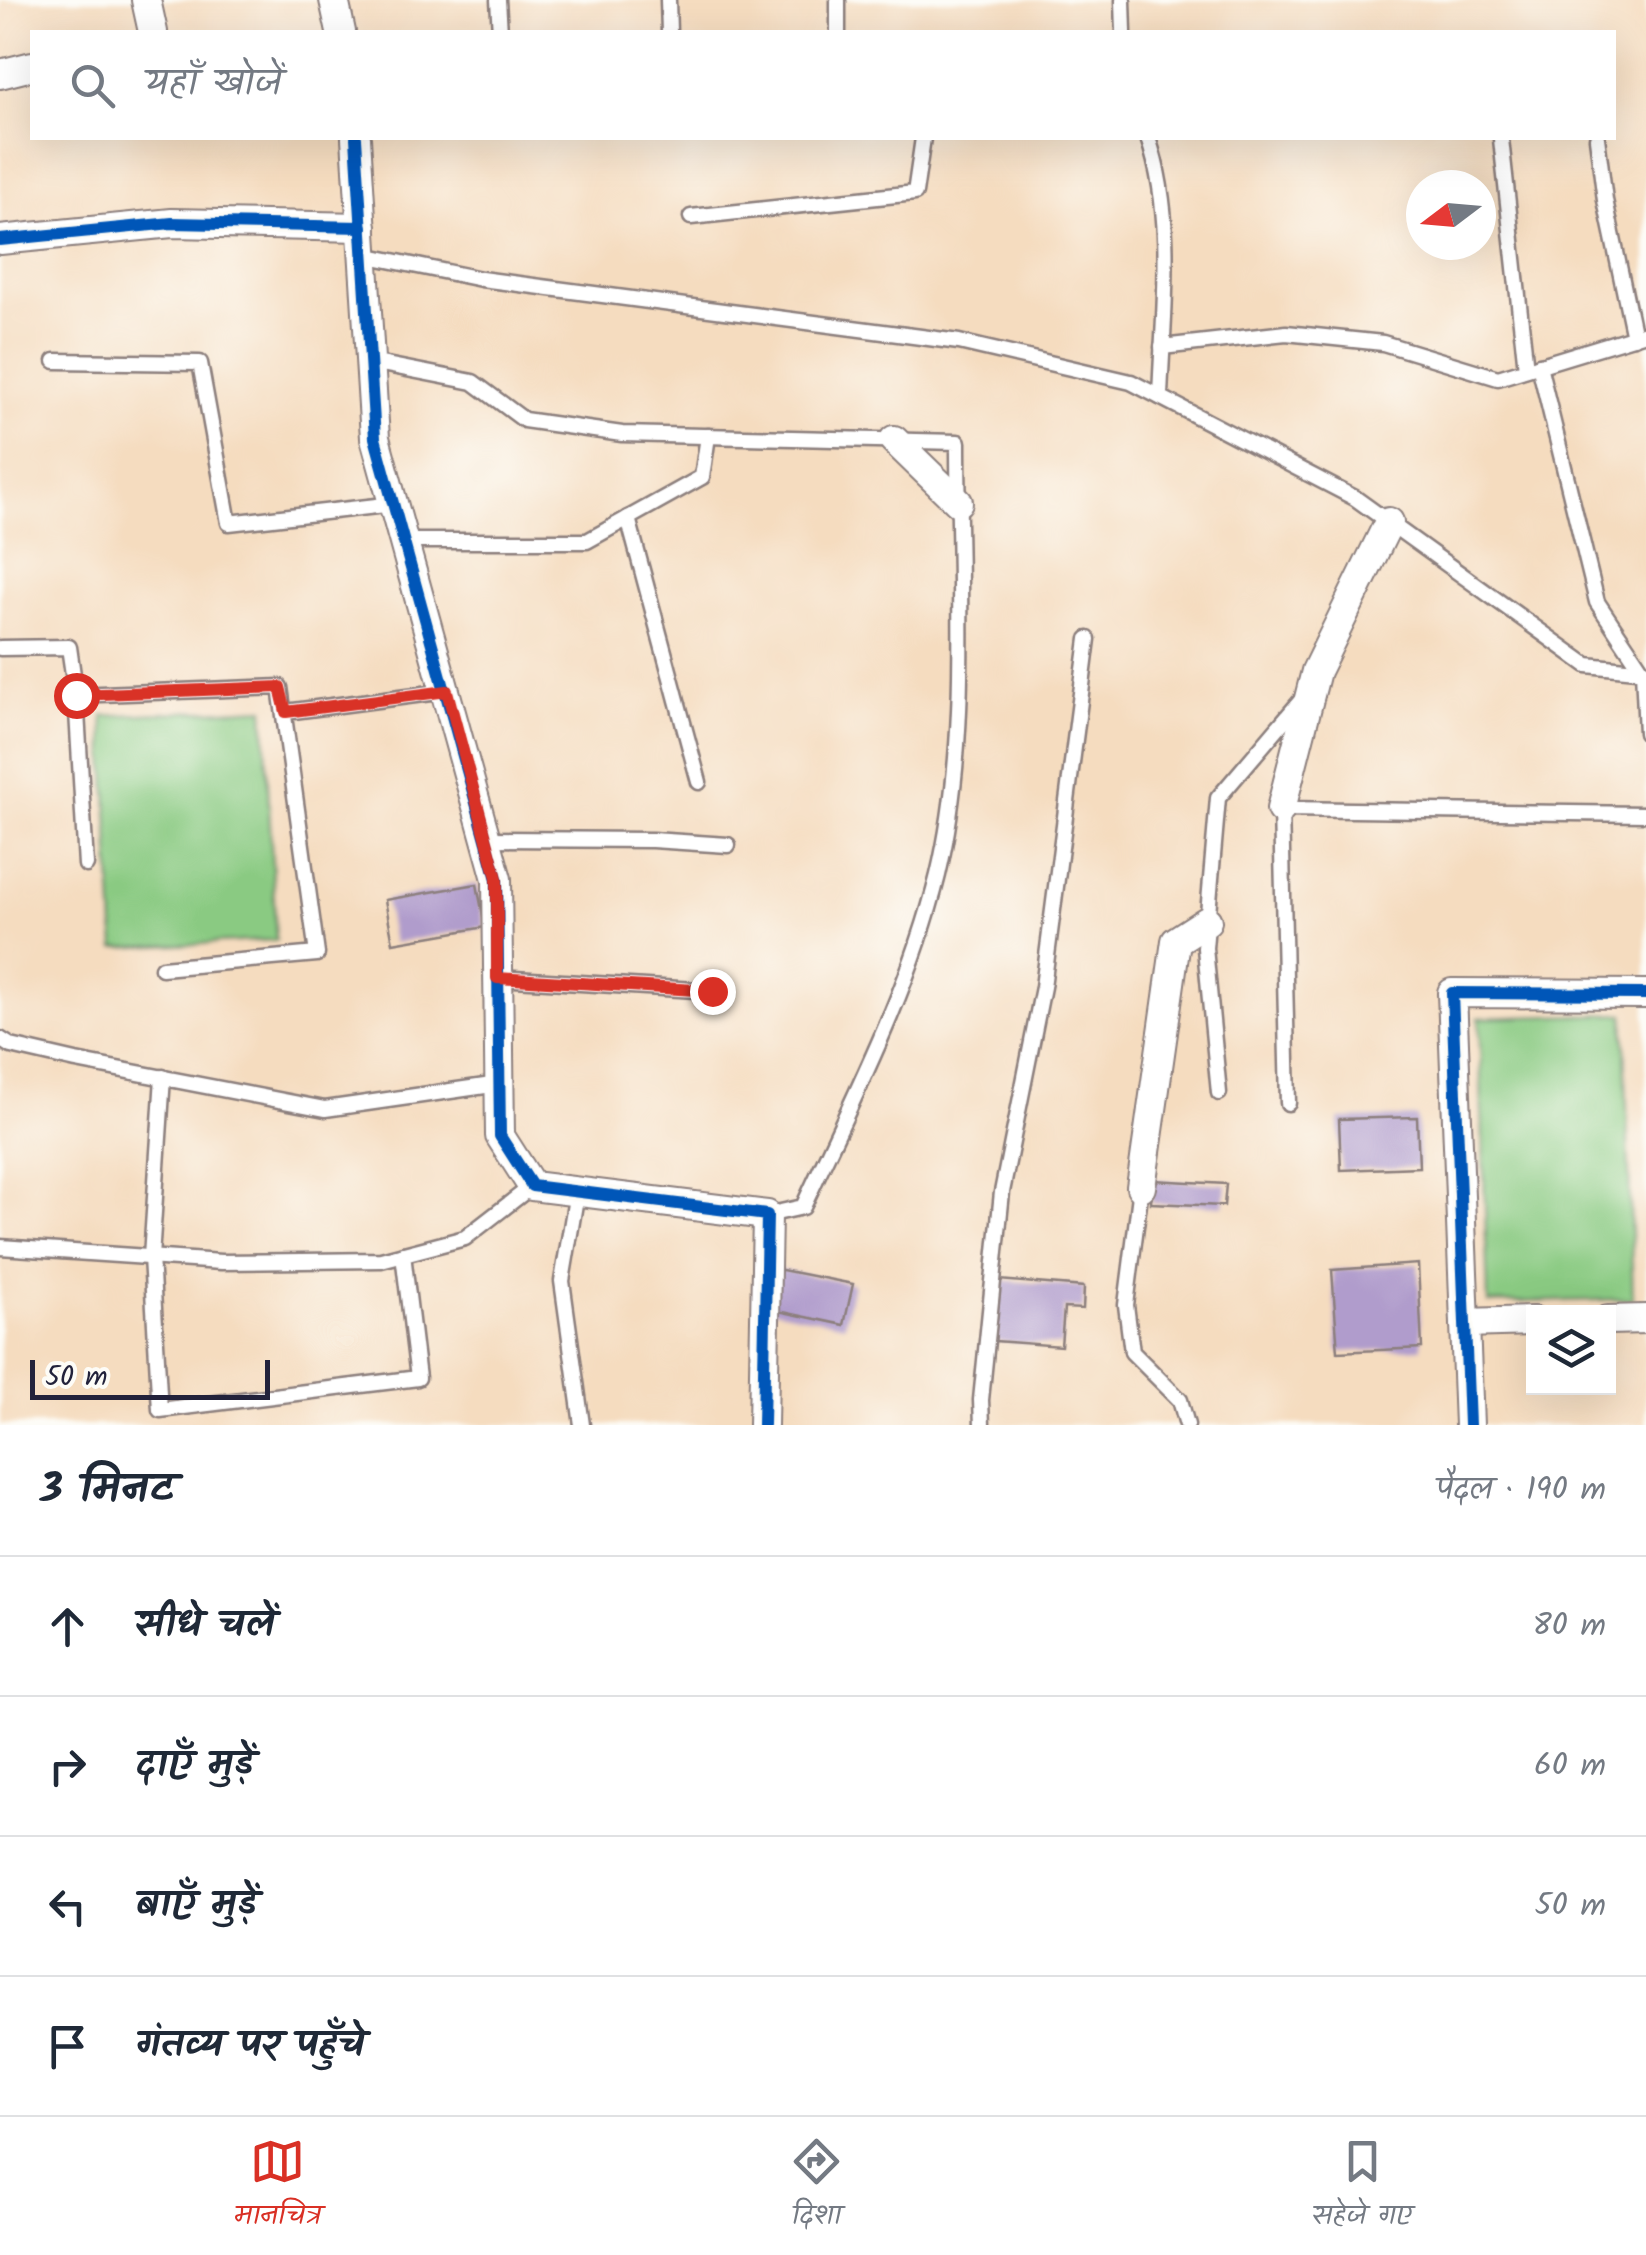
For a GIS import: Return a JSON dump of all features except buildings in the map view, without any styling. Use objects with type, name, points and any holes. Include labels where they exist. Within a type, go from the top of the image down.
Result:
[{"type":"street","points":[[146,0],[154,30]]},
{"type":"street","points":[[334,0],[341,30]]},
{"type":"street","points":[[0,74],[30,66]]},
{"type":"street","points":[[356,140],[375,438],[497,878],[500,1136],[532,1186],[767,1215],[763,1425]]},
{"type":"street","points":[[0,240],[172,223],[363,241]]},
{"type":"street","points":[[894,440],[958,502]]},
{"type":"street","points":[[1282,809],[1316,671],[1389,522]]},
{"type":"street","points":[[1141,1186],[1176,941],[1207,920]]},
{"type":"street","points":[[1470,1425],[1452,992],[1646,994]]},
{"type":"street","points":[[1616,1320],[1646,1320]]},
{"type":"street","points":[[1465,1323],[1526,1322]]},
{"type":"lane","points":[[498,0],[500,30]]},
{"type":"lane","points":[[668,0],[669,30]]},
{"type":"lane","points":[[838,0],[838,30]]},
{"type":"lane","points":[[1124,0],[1124,30]]},
{"type":"lane","points":[[691,217],[915,193],[923,140]]},
{"type":"lane","points":[[1149,140],[1160,172],[1166,239],[1160,397]]},
{"type":"lane","points":[[1501,140],[1532,367],[1598,602],[1645,671],[1646,733]]},
{"type":"lane","points":[[1162,346],[1286,334],[1383,343],[1498,378],[1640,335],[1605,200],[1598,140]]},
{"type":"lane","points":[[363,241],[480,278],[960,342],[1131,382],[1355,498],[1587,665],[1645,671]]},
{"type":"lane","points":[[54,361],[200,363],[229,523],[394,504]]},
{"type":"lane","points":[[370,362],[473,382],[524,420],[622,434],[958,442],[958,746],[938,875],[891,1017],[803,1207],[767,1215]]},
{"type":"lane","points":[[405,541],[587,541],[702,476],[708,436]]},
{"type":"lane","points":[[628,518],[699,782]]},
{"type":"lane","points":[[982,1425],[981,1400],[1002,1192],[1042,987],[1088,639]]},
{"type":"lane","points":[[0,648],[68,647],[76,695],[86,865]]},
{"type":"lane","points":[[76,695],[280,687],[317,954],[162,968]]},
{"type":"lane","points":[[1219,1093],[1204,948],[1218,798],[1312,689]]},
{"type":"lane","points":[[286,712],[447,691]]},
{"type":"lane","points":[[1288,1102],[1282,809],[1646,814]]},
{"type":"lane","points":[[486,840],[728,844]]},
{"type":"lane","points":[[497,978],[712,991]]},
{"type":"lane","points":[[0,1039],[12,1046],[326,1109],[498,1084]]},
{"type":"lane","points":[[162,1077],[151,1258],[160,1410],[418,1378],[402,1254]]},
{"type":"lane","points":[[0,1247],[220,1262],[382,1260],[465,1238],[532,1186]]},
{"type":"lane","points":[[1141,1186],[1126,1305],[1132,1352],[1180,1400],[1188,1425]]},
{"type":"lane","points":[[576,1192],[562,1282],[582,1425]]},
{"type":"green space","points":[[264,708],[276,940],[115,948],[103,716]]},
{"type":"green space","points":[[1624,1014],[1633,1299],[1488,1303],[1479,1018]]},
{"type":"cycle path","points":[[356,140],[375,438],[497,879],[500,1136],[532,1186],[767,1215],[763,1425]]},
{"type":"cycle path","points":[[0,240],[172,223],[362,227]]},
{"type":"cycle path","points":[[1469,1425],[1452,993],[1646,994]]},
{"type":"route","points":[[76,695],[280,687],[286,712],[447,691],[497,878],[497,978],[712,991]]}]
